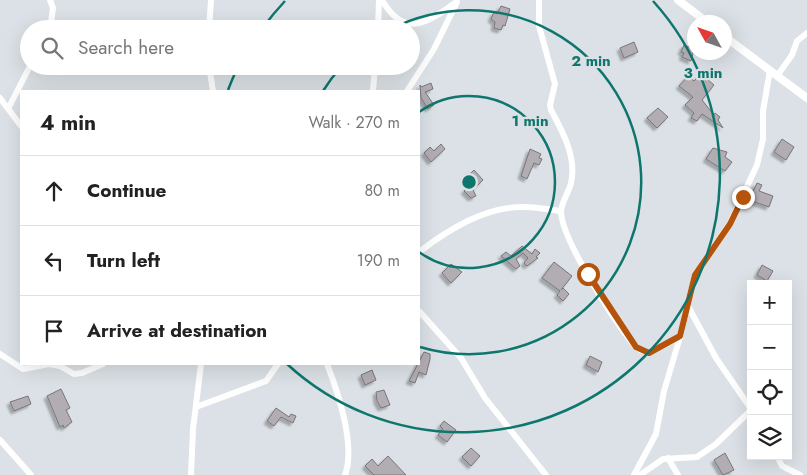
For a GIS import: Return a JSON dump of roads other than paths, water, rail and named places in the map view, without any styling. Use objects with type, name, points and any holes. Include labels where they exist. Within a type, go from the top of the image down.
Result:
[{"type":"street","points":[[50,0],[53,8],[51,20]]},
{"type":"street","points":[[210,20],[211,0]]},
{"type":"street","points":[[381,0],[397,18],[402,20]]},
{"type":"street","points":[[379,20],[381,0]]},
{"type":"street","points":[[539,0],[539,26],[555,84],[550,105],[568,146],[572,171],[571,183],[561,211],[566,233],[579,261],[636,347],[649,353],[680,336]]},
{"type":"street","points":[[678,0],[698,15]]},
{"type":"street","points":[[420,23],[434,19],[458,1]]},
{"type":"street","points":[[420,71],[434,49],[458,1]]},
{"type":"street","points":[[777,76],[792,55],[797,42],[807,33]]},
{"type":"street","points":[[732,42],[807,98]]},
{"type":"street","points":[[634,475],[656,434],[664,391],[689,308],[695,275],[730,224],[757,165],[763,138],[763,111],[770,70]]},
{"type":"street","points":[[9,107],[25,75]]},
{"type":"street","points":[[210,75],[213,90]]},
{"type":"street","points":[[373,90],[374,75]]},
{"type":"street","points":[[408,90],[417,75]]},
{"type":"street","points":[[0,98],[9,107],[20,124]]},
{"type":"street","points":[[420,251],[456,228],[497,210],[524,206],[561,211]]},
{"type":"street","points":[[689,308],[716,358],[747,403]]},
{"type":"street","points":[[420,312],[461,358],[484,398],[546,475]]},
{"type":"street","points":[[0,354],[23,369],[44,365]]},
{"type":"street","points":[[54,365],[74,374],[82,373],[101,365]]},
{"type":"street","points":[[191,475],[191,452],[201,365]]},
{"type":"street","points":[[196,407],[266,381],[277,365]]},
{"type":"street","points":[[327,365],[348,441],[349,456],[345,475]]},
{"type":"street","points":[[640,475],[655,464],[668,458],[697,457],[716,444],[747,413]]},
{"type":"street","points":[[0,440],[31,475]]},
{"type":"street","points":[[668,458],[678,475]]},
{"type":"street","points":[[779,460],[782,466],[800,475]]}]
